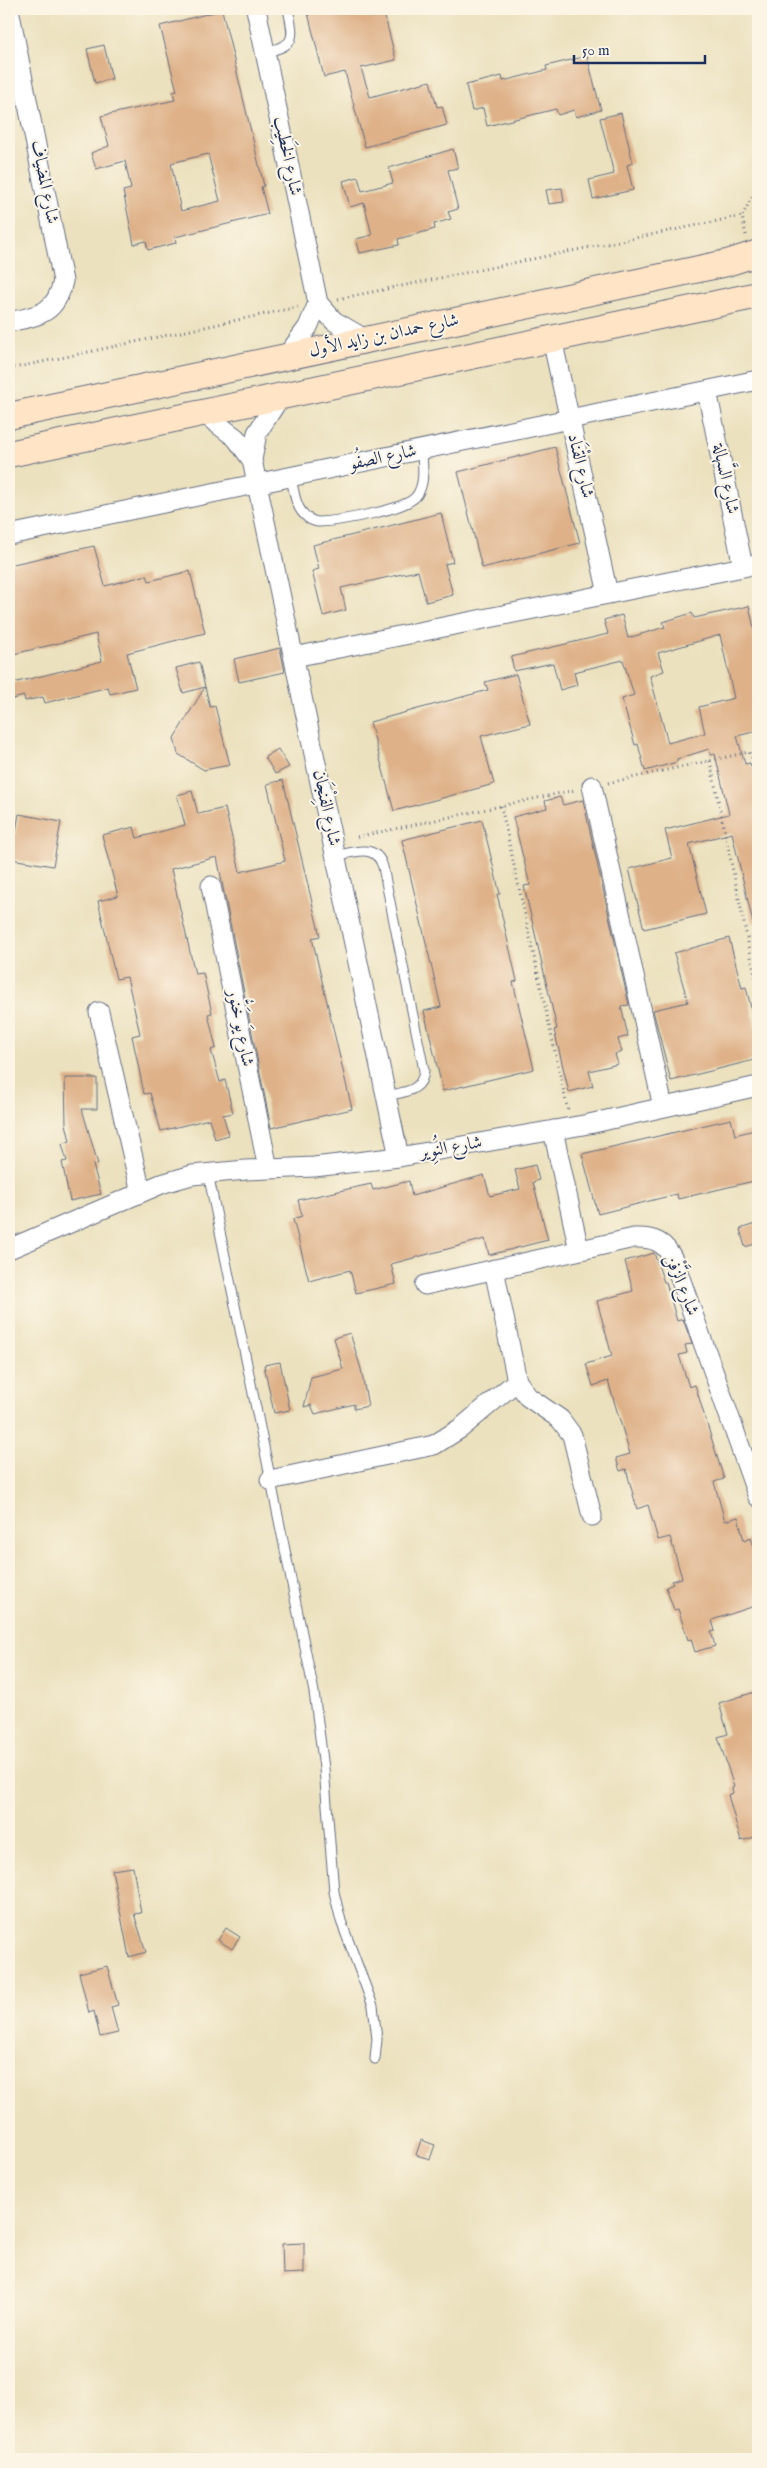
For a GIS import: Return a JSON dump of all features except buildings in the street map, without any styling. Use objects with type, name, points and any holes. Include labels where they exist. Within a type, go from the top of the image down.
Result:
[{"type":"main road","name":"شارع حمدان بن زايد الأول","points":[[9,416],[727,263],[758,253]]},
{"type":"main road","points":[[9,454],[758,295]]},
{"type":"street","name":"شارع المضياف","points":[[9,9],[63,281],[56,301],[48,311],[9,322]]},
{"type":"street","name":"شارع الخَطِيب","points":[[256,9],[318,303]]},
{"type":"street","points":[[286,357],[308,327],[318,303],[334,321],[365,339]]},
{"type":"street","name":"شارع القْنَاد","points":[[552,339],[608,594]]},
{"type":"street","name":"شارع الصفُو","points":[[9,535],[758,380]]},
{"type":"street","name":"شارع السَّهالة","points":[[707,391],[751,565]]},
{"type":"street","name":"شارع الفِنْجَان","points":[[280,396],[257,432],[252,460],[399,1157]]},
{"type":"street","name":"شارع الفِنْجَان","points":[[203,413],[236,438],[252,460]]},
{"type":"street","points":[[294,657],[751,565]]},
{"type":"street","points":[[592,786],[663,1107]]},
{"type":"street","name":"شارع يَو خَنُّور","points":[[211,886],[268,1169]]},
{"type":"street","points":[[99,1012],[141,1192]]},
{"type":"street","name":"شارع النُوِير","points":[[9,1249],[141,1192],[177,1179],[208,1173],[314,1167],[399,1157],[572,1127],[758,1086]]},
{"type":"street","points":[[553,1130],[579,1250]]},
{"type":"street","name":"شارع الزَّفْن","points":[[425,1285],[579,1250],[647,1237],[659,1241],[669,1250],[758,1497]]},
{"type":"street","points":[[494,1269],[517,1382],[528,1397],[560,1418],[570,1430],[592,1516]]},
{"type":"street","points":[[270,1480],[434,1445],[461,1428],[517,1382]]},
{"type":"lane","points":[[264,52],[280,49],[290,42],[293,31],[288,9]]},
{"type":"lane","points":[[290,477],[296,502],[307,518],[316,522],[368,514],[407,504],[417,495],[423,478],[422,450]]},
{"type":"lane","points":[[334,849],[370,851],[377,855],[383,867],[424,1070],[421,1084],[415,1089],[386,1096]]},
{"type":"lane","points":[[208,1173],[314,1692],[336,1899],[341,1921],[373,2006],[377,2039],[375,2059]]},
{"type":"path","points":[[9,369],[742,216]]},
{"type":"path","points":[[334,849],[501,806],[592,786],[750,752],[752,758],[758,756]]},
{"type":"path","points":[[710,761],[758,990]]},
{"type":"path","points":[[501,806],[572,1127]]}]
